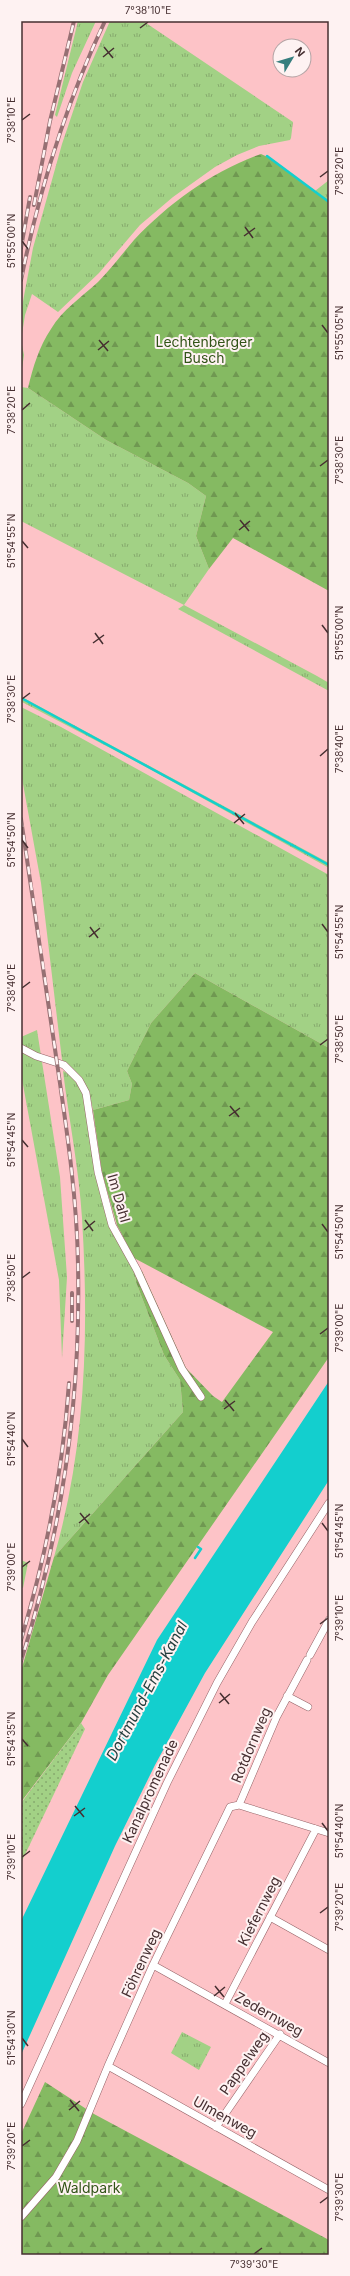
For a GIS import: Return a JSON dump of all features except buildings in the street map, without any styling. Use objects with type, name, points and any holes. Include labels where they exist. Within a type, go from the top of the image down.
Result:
[{"type":"street","name":"Im Dahl","points":[[21,1048],[36,1056],[64,1065],[79,1080],[86,1093],[98,1172],[112,1225],[137,1270],[182,1369],[201,1397]]},
{"type":"street","name":"Kanalpromenade","points":[[21,2104],[171,1775],[217,1683],[252,1622],[329,1503]]},
{"type":"street","name":"Rotdornweg","points":[[239,1805],[287,1696],[329,1620]]},
{"type":"street","name":"Rotdornweg","points":[[287,1696],[308,1706]]},
{"type":"street","points":[[239,1805],[329,1833]]},
{"type":"street","name":"Föhrenweg","points":[[21,2217],[56,2177],[70,2155],[88,2118],[108,2066],[153,1965],[230,1808],[239,1805]]},
{"type":"street","name":"Kiefernweg","points":[[225,2004],[316,1829]]},
{"type":"street","points":[[270,1917],[329,1950]]},
{"type":"street","name":"Zedernweg","points":[[153,1965],[280,2034],[327,2062]]},
{"type":"street","name":"Pappelweg","points":[[216,2127],[280,2034]]},
{"type":"street","points":[[327,2062],[329,2053]]},
{"type":"street","name":"Ulmenweg","points":[[108,2066],[329,2190]]},
{"type":"green space","points":[[78,21],[96,21],[72,73],[57,117],[55,115]]},
{"type":"green space","points":[[110,21],[143,21],[293,122],[290,140],[259,146],[237,155],[215,167],[173,197],[140,225],[99,273],[58,312],[32,294],[25,315],[21,340],[21,312],[33,248],[62,144],[83,82]]},
{"type":"green space","name":"Lechtenberger Busch","points":[[261,154],[272,159],[329,202],[329,591],[233,538],[209,569],[196,536],[206,496],[188,483],[106,440],[28,388],[34,365],[40,350],[47,336],[61,315],[103,277],[134,240],[162,213],[209,179],[226,169]]},
{"type":"green space","points":[[329,180],[329,202],[315,191]]},
{"type":"green space","points":[[21,340],[24,355],[21,375]]},
{"type":"green space","points":[[21,387],[28,388],[106,440],[188,483],[206,496],[196,536],[209,569],[184,605],[21,521]]},
{"type":"green space","points":[[184,605],[329,683],[329,691],[178,609]]},
{"type":"green space","points":[[22,697],[329,863],[329,868],[137,762],[22,702]]},
{"type":"green space","points":[[21,707],[61,727],[329,875],[329,1048],[195,973],[151,1023],[127,1071],[132,1084],[129,1100],[93,1110],[89,1094],[83,1081],[69,1065],[62,1060],[41,883],[21,773]]},
{"type":"green space","points":[[195,973],[329,1048],[329,1357],[108,1675],[81,1723],[21,1802],[21,1671],[54,1557],[183,1412],[180,1380],[164,1355],[136,1282],[135,1273],[142,1271],[186,1368],[213,1396],[222,1402],[273,1332],[134,1258],[117,1225],[102,1173],[93,1110],[129,1100],[132,1084],[127,1071],[151,1023]]},
{"type":"green space","points":[[37,1030],[60,1177],[67,1277],[62,1358],[59,1280],[21,1074],[21,1037]]},
{"type":"green space","points":[[63,1071],[74,1078],[84,1095],[105,1212],[135,1273],[136,1282],[164,1355],[180,1380],[183,1412],[54,1557],[65,1516],[73,1474],[83,1389],[85,1346],[84,1261],[81,1200]]},
{"type":"green space","points":[[21,1560],[28,1563],[23,1588],[21,1587]]},
{"type":"green space","points":[[81,1723],[85,1729],[21,1863],[21,1803]]},
{"type":"green space","points":[[182,2032],[211,2047],[199,2070],[171,2053]]},
{"type":"green space","name":"Waldpark","points":[[45,2082],[94,2114],[329,2240],[329,2255],[21,2255],[21,2134]]},
{"type":"water","name":"Dortmund-Ems-Kanal","points":[[329,1381],[329,1480],[205,1673],[155,1765],[115,1846],[21,2055],[21,1921],[157,1640]]},
{"type":"waterway","points":[[267,156],[329,202]]},
{"type":"waterway","points":[[23,699],[329,865]]},
{"type":"waterway","points":[[195,1558],[201,1549],[198,1547]]},
{"type":"railway","points":[[34,205],[50,121],[74,21]]},
{"type":"railway","points":[[21,280],[36,214],[55,148],[78,84],[105,21]]},
{"type":"railway","points":[[21,248],[30,197]]},
{"type":"railway","points":[[21,819],[64,1108],[76,1213],[78,1265],[76,1365],[66,1465],[48,1564],[21,1661]]},
{"type":"railway","points":[[72,1293],[72,1321]]},
{"type":"railway","points":[[21,1640],[46,1545],[52,1513],[58,1480],[69,1383]]}]
